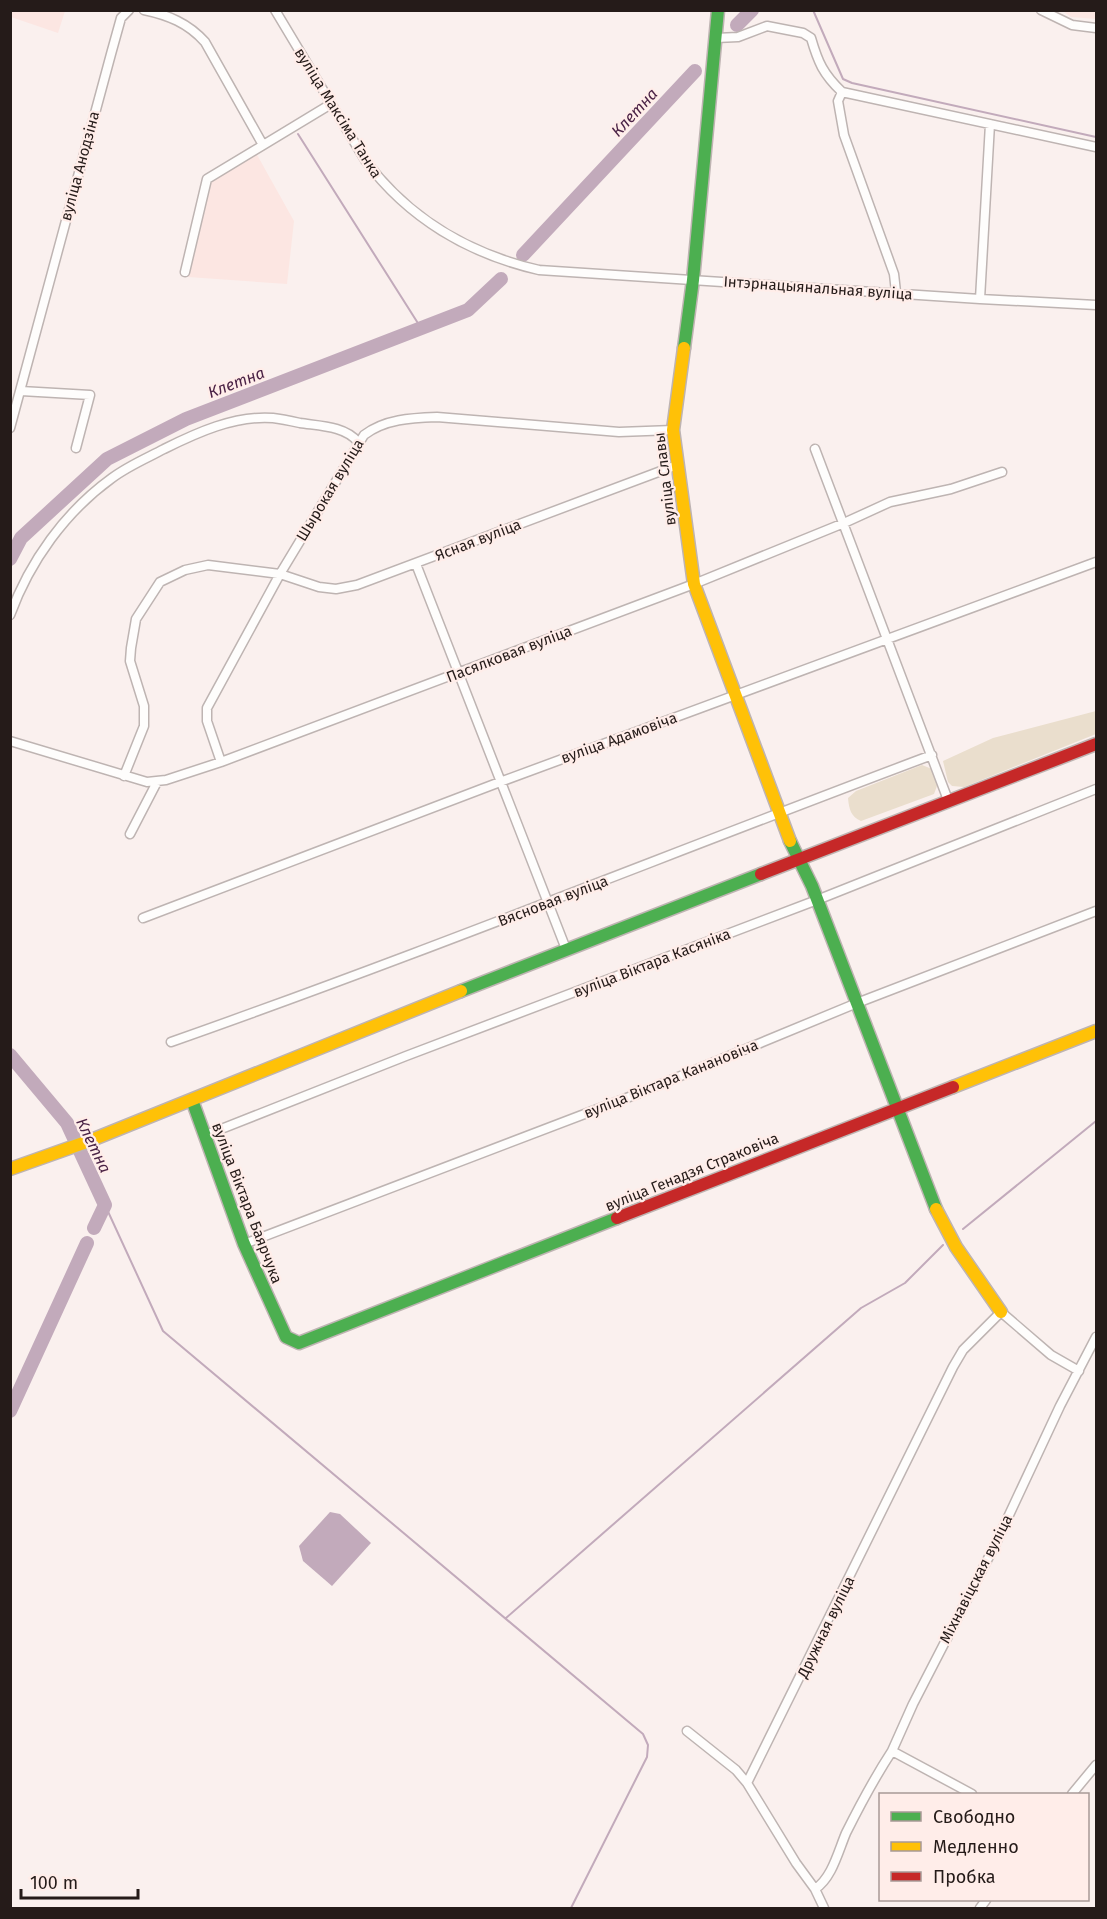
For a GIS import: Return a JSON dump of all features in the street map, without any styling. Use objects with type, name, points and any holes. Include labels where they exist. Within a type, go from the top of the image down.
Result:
[{"type":"street","name":"вуліца Анодзіна","points":[[21,391],[40,313],[121,18],[129,10]]},
{"type":"street","points":[[144,10],[179,21],[196,32],[205,42],[263,145]]},
{"type":"street","name":"вуліца Максіма Танка","points":[[275,10],[381,182],[405,205],[472,249],[500,260],[538,270]]},
{"type":"street","name":"вуліца Славы","points":[[718,10],[693,280],[673,430],[694,584],[778,813],[817,900],[936,1210],[956,1247],[1001,1312]]},
{"type":"street","points":[[1041,10],[1072,25],[1096,28]]},
{"type":"street","points":[[716,38],[738,37],[767,26],[803,33],[811,38],[819,64],[828,78],[842,92],[1096,147]]},
{"type":"street","points":[[842,92],[838,101],[844,135],[894,274],[896,292]]},
{"type":"street","points":[[185,272],[207,178],[331,104]]},
{"type":"street","points":[[980,299],[990,124]]},
{"type":"street","name":"Інтэрнацыянальная вуліца","points":[[538,270],[1096,305]]},
{"type":"street","points":[[10,428],[21,391],[90,394],[76,448]]},
{"type":"street","name":"Шырокая вуліца","points":[[221,762],[207,721],[207,708],[278,574],[358,442],[373,428],[411,418],[437,417],[619,432],[673,430]]},
{"type":"street","points":[[10,615],[38,558],[56,532],[84,501],[114,477],[191,435],[234,422],[271,418],[348,431],[358,442]]},
{"type":"street","points":[[815,449],[948,800]]},
{"type":"street","name":"Ясная вуліца","points":[[278,574],[319,587],[336,589],[357,585],[677,465]]},
{"type":"street","name":"Пасялковая вуліца","points":[[10,741],[124,776],[157,782],[221,762],[694,584],[890,502],[951,489],[1002,472]]},
{"type":"street","name":"вуліца Адамовіча","points":[[143,918],[500,782],[1096,562]]},
{"type":"street","points":[[416,564],[566,948]]},
{"type":"street","points":[[124,776],[144,726],[144,706],[130,661],[136,619],[160,582],[185,570],[208,565],[278,574]]},
{"type":"street","points":[[10,1169],[89,1141],[566,948],[1096,744]]},
{"type":"street","name":"Вясновая вуліца","points":[[171,1042],[548,904],[932,755]]},
{"type":"street","points":[[130,834],[157,782]]},
{"type":"street","name":"вуліца Віктара Касяніка","points":[[206,1135],[406,1056],[817,900],[1096,789]]},
{"type":"street","name":"вуліца Віктара Канановіча","points":[[244,1244],[637,1094],[857,1003],[1096,910]]},
{"type":"street","name":"вуліца Генадзя Страковіча","points":[[299,1343],[1096,1031]]},
{"type":"street","name":"вуліца Віктара Баярчука","points":[[192,1100],[244,1244],[286,1337],[299,1343]]},
{"type":"street","points":[[1001,1312],[1051,1355],[1079,1371]]},
{"type":"street","name":"Дружная вуліца","points":[[747,1783],[953,1367],[963,1350],[1001,1312]]},
{"type":"street","name":"Міхнавіцская вуліца","points":[[892,1751],[913,1704],[1096,1337]]},
{"type":"street","points":[[687,1731],[736,1770],[747,1783],[824,1908]]},
{"type":"street","points":[[815,1890],[824,1883],[873,1782],[892,1751],[970,1793]]},
{"type":"street","points":[[1073,1793],[1096,1765]]},
{"type":"shaded area","points":[[11,10],[65,11],[58,33],[11,17]]},
{"type":"shaded area","points":[[1063,11],[1096,11],[1096,19],[1071,17]]},
{"type":"shaded area","points":[[256,153],[294,221],[287,284],[188,277],[210,181]]},
{"type":"shaded area","points":[[1096,711],[1096,734],[964,787],[952,786],[948,782],[943,761],[993,738]]},
{"type":"shaded area","points":[[922,765],[932,769],[937,786],[934,794],[861,821],[853,815],[848,798],[856,791]]},
{"type":"shaded area","points":[[330,1512],[340,1514],[371,1543],[332,1586],[303,1561],[299,1546]]},
{"type":"waterway","name":"Клетна","points":[[737,25],[752,10]]},
{"type":"waterway","points":[[813,10],[843,79],[852,83],[1096,137]]},
{"type":"waterway","name":"Клетна","points":[[523,255],[695,71]]},
{"type":"waterway","points":[[298,134],[421,328]]},
{"type":"waterway","name":"Клетна","points":[[10,559],[21,538],[107,459],[186,419],[468,310],[501,279]]},
{"type":"waterway","name":"Клетна","points":[[10,1055],[67,1123],[105,1205],[94,1228]]},
{"type":"waterway","points":[[963,1229],[1096,1121]]},
{"type":"waterway","points":[[105,1205],[163,1331],[643,1734],[648,1745],[647,1757],[571,1908]]},
{"type":"waterway","name":"Клетна","points":[[10,1411],[87,1243]]},
{"type":"waterway","points":[[506,1618],[861,1308],[905,1283],[943,1245]]},
{"type":"traffic: fast","points":[[684,348],[693,280],[718,10]]},
{"type":"traffic: fast","points":[[790,841],[812,886],[936,1209]]},
{"type":"traffic: fast","points":[[461,991],[761,874]]},
{"type":"traffic: fast","points":[[192,1100],[244,1244],[286,1337],[299,1343],[617,1218]]},
{"type":"traffic: slow","points":[[684,348],[673,430],[694,584],[790,841]]},
{"type":"traffic: slow","points":[[10,1169],[89,1141],[461,991]]},
{"type":"traffic: slow","points":[[953,1087],[1096,1031]]},
{"type":"traffic: slow","points":[[936,1209],[956,1247],[1001,1312]]},
{"type":"traffic: jam","points":[[761,874],[1096,744]]},
{"type":"traffic: jam","points":[[617,1218],[953,1087]]}]
